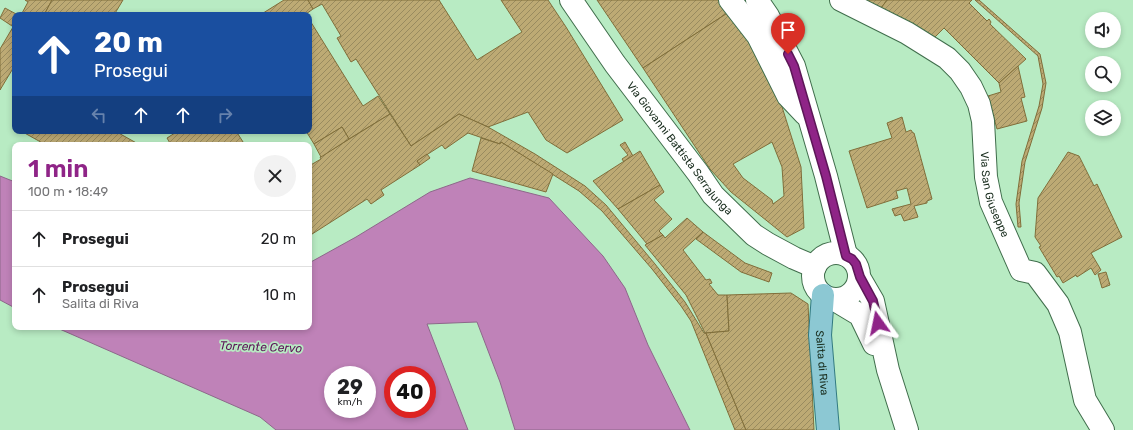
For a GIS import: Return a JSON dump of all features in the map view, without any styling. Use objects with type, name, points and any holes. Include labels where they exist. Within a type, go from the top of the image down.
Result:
[{"type":"main road","name":"Salita di Riva","points":[[828,430],[820,334],[829,298]]},
{"type":"street","name":"Via Giovanni Battista Serralunga","points":[[571,0],[615,64],[713,195],[754,235],[794,258],[815,267]]},
{"type":"street","points":[[730,0],[758,36],[788,96],[809,118]]},
{"type":"street","points":[[757,0],[768,16],[794,66],[826,176],[846,256]]},
{"type":"street","name":"Via San Giuseppe","points":[[841,0],[907,33],[947,58],[960,71],[971,87],[979,104],[983,122],[986,177],[991,202],[1021,270],[1035,273],[1058,304],[1070,332],[1085,400],[1104,430]]},
{"type":"street","points":[[888,370],[860,315],[817,290],[814,283],[813,274],[815,267],[825,256],[839,253],[852,259],[856,264],[860,277],[873,301],[888,370],[907,430]]},
{"type":"street","points":[[829,298],[843,299],[849,296],[858,285],[860,277]]},
{"type":"water","points":[[0,176],[12,181],[12,306],[0,300]]},
{"type":"water","name":"Torrente Cervo","points":[[470,178],[549,198],[603,256],[625,288],[648,345],[690,430],[515,430],[500,382],[477,322],[427,324],[468,430],[276,430],[260,417],[62,330],[312,330],[312,261],[356,237],[430,192]]},
{"type":"building","points":[[25,0],[52,0],[46,12],[23,12],[28,2]]},
{"type":"building","points":[[52,0],[123,0],[116,12],[46,12]]},
{"type":"building","points":[[284,0],[308,0],[313,9],[309,12],[265,12]]},
{"type":"building","points":[[308,0],[439,0],[477,60],[522,32],[501,0],[548,0],[623,120],[567,153],[546,140],[528,112],[488,127],[459,114],[411,146],[356,59],[351,62],[337,38],[341,36],[322,4],[313,9]]},
{"type":"building","points":[[597,0],[719,0],[729,12],[643,68]]},
{"type":"building","points":[[861,0],[887,0],[879,11]]},
{"type":"building","points":[[887,0],[972,0],[969,3],[987,21],[989,19],[991,22],[990,24],[1026,59],[999,83],[944,28],[929,43],[879,11]]},
{"type":"building","points":[[975,0],[979,0],[1040,54],[1046,83],[1042,108],[1025,162],[1019,203],[1021,227],[1018,227],[1016,204],[1022,161],[1039,106],[1043,84],[1038,56]]},
{"type":"building","points":[[5,8],[12,12],[12,26],[0,18]]},
{"type":"building","points":[[729,12],[771,72],[801,167],[804,228],[787,237],[731,192],[710,169],[643,68]],"holes":[[[772,142],[782,167],[784,196],[773,204],[772,200],[743,178],[733,164]]]},
{"type":"building","points":[[312,24],[363,106],[378,96],[390,114],[349,139],[342,127],[314,144],[308,134],[312,134]]},
{"type":"building","points":[[12,29],[12,70],[0,90],[0,49]]},
{"type":"building","points":[[1018,66],[1025,97],[1021,98],[1027,121],[997,129],[988,96],[1001,92],[999,83]]},
{"type":"building","points":[[390,114],[411,146],[459,114],[488,127],[535,154],[585,186],[606,205],[655,264],[685,302],[704,333],[706,333],[746,430],[735,430],[691,321],[681,306],[652,269],[602,211],[579,191],[501,142],[500,144],[468,133],[445,149],[442,145],[417,161],[420,165],[381,190],[384,195],[371,204],[367,199],[312,234],[312,164],[321,159],[320,157]]},
{"type":"building","points":[[902,117],[906,132],[911,130],[914,133],[932,199],[927,201],[927,203],[914,206],[918,217],[904,221],[901,214],[895,216],[892,209],[911,204],[907,188],[896,191],[898,198],[867,208],[849,151],[892,138],[887,123]]},
{"type":"building","points":[[342,127],[349,139],[321,157],[314,144]]},
{"type":"building","points":[[26,134],[120,134],[135,142],[41,142]]},
{"type":"building","points":[[173,134],[238,134],[243,142],[169,142],[167,138]]},
{"type":"building","points":[[481,138],[500,144],[501,142],[553,174],[546,192],[472,171]]},
{"type":"building","points":[[625,142],[633,156],[624,162],[622,159],[628,155],[620,145]]},
{"type":"building","points":[[640,151],[660,185],[618,209],[593,181]]},
{"type":"building","points":[[1068,152],[1079,156],[1094,186],[1097,184],[1122,237],[1091,253],[1101,270],[1095,275],[1091,268],[1077,277],[1076,275],[1063,283],[1059,276],[1057,277],[1039,247],[1041,246],[1035,237],[1038,198]]},
{"type":"building","points":[[427,154],[430,158],[420,165],[417,161]]},
{"type":"building","points":[[660,185],[664,192],[654,200],[672,219],[659,231],[663,235],[647,244],[618,209]]},
{"type":"building","points":[[687,218],[703,232],[683,250],[706,280],[710,279],[712,283],[709,284],[718,295],[727,295],[729,331],[705,333],[686,295],[645,245],[663,235],[665,238]]},
{"type":"building","points":[[703,232],[745,263],[772,273],[769,282],[741,272],[696,239]]},
{"type":"building","points":[[1106,272],[1110,285],[1102,288],[1098,274]]},
{"type":"building","points":[[791,293],[808,304],[814,430],[746,430],[706,333],[729,331],[727,295]]},
{"type":"route","points":[[788,54],[794,66],[826,176],[846,256],[852,259],[856,264],[860,277],[873,301],[878,323]]}]
